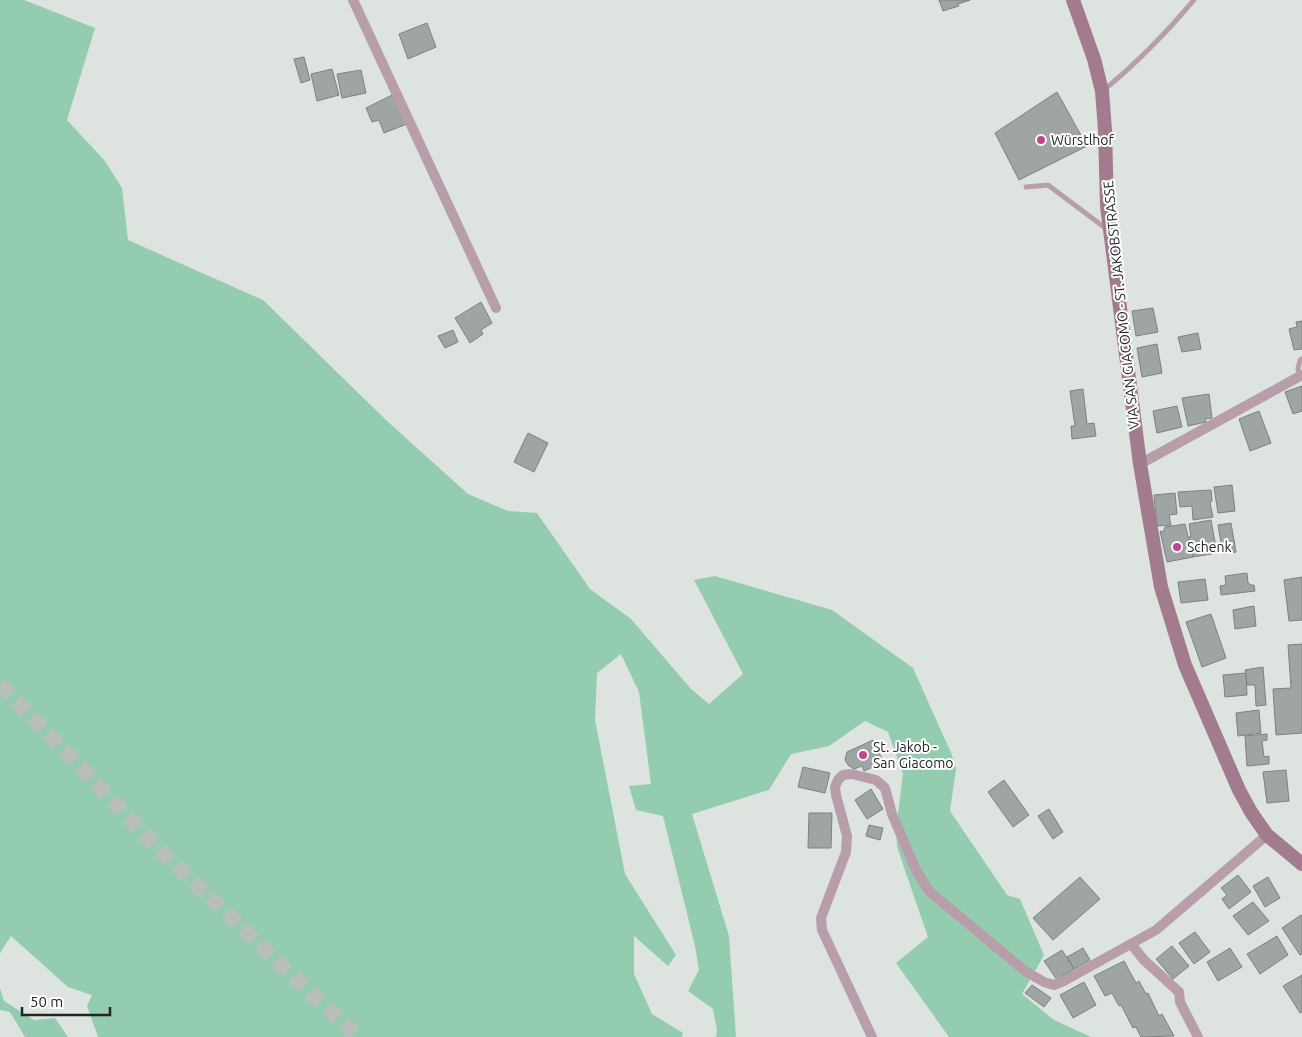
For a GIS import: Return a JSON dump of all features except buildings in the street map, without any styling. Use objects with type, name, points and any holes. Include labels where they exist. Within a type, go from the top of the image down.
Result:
[{"type":"street","points":[[353,0],[496,308]]},
{"type":"street","name":"VIA SAN GIACOMO - ST. JAKOBSTRASSE","points":[[1073,0],[1094,59],[1102,91],[1107,206],[1110,232],[1140,464],[1161,587],[1185,665],[1239,790],[1251,812],[1268,835],[1302,864]]},
{"type":"street","points":[[1140,464],[1301,376]]},
{"type":"street","points":[[872,1037],[822,930],[821,924],[821,918],[846,852],[847,836],[835,787],[843,775],[852,774],[876,780],[885,788],[892,814],[916,870],[929,891],[1025,971],[1044,982],[1054,985],[1156,930],[1268,835]]},
{"type":"street","points":[[1131,944],[1144,960],[1179,992],[1180,1002],[1198,1037]]},
{"type":"lane","points":[[1102,91],[1116,80],[1171,26],[1194,0]]},
{"type":"lane","points":[[1026,186],[1048,185],[1110,232]]},
{"type":"lane","points":[[1301,376],[1298,369],[1302,359]]},
{"type":"green space","points":[[0,0],[24,0],[95,28],[67,120],[105,161],[122,188],[128,240],[263,300],[386,420],[468,494],[508,511],[537,513],[590,589],[631,619],[691,689],[709,704],[743,674],[694,580],[715,576],[832,610],[913,668],[952,755],[956,769],[950,811],[1007,895],[1020,899],[1044,955],[1022,994],[1054,1020],[1091,1037],[949,1037],[896,963],[928,937],[897,847],[896,829],[903,774],[888,732],[865,721],[829,746],[791,754],[769,790],[692,814],[729,936],[736,1037],[716,1037],[717,1030],[713,1009],[688,991],[699,970],[695,946],[663,816],[636,810],[629,786],[651,784],[639,692],[621,654],[597,673],[595,720],[625,874],[676,955],[668,966],[634,936],[634,974],[652,1014],[683,1033],[682,1037],[98,1037],[87,1006],[92,995],[68,987],[11,936],[0,953]]},
{"type":"green space","points":[[0,988],[4,1001],[34,1020],[55,1018],[68,1037],[25,1037],[10,1012],[0,1010]]},
{"type":"tunnel","points":[[0,684],[167,857],[358,1037]]},
{"type":"place","name":"Würstlhof","points":[[1041,140]]},
{"type":"place","name":"Schenk","points":[[1177,547]]},
{"type":"place","name":"St. Jakob - San Giacomo","points":[[863,755]]}]
